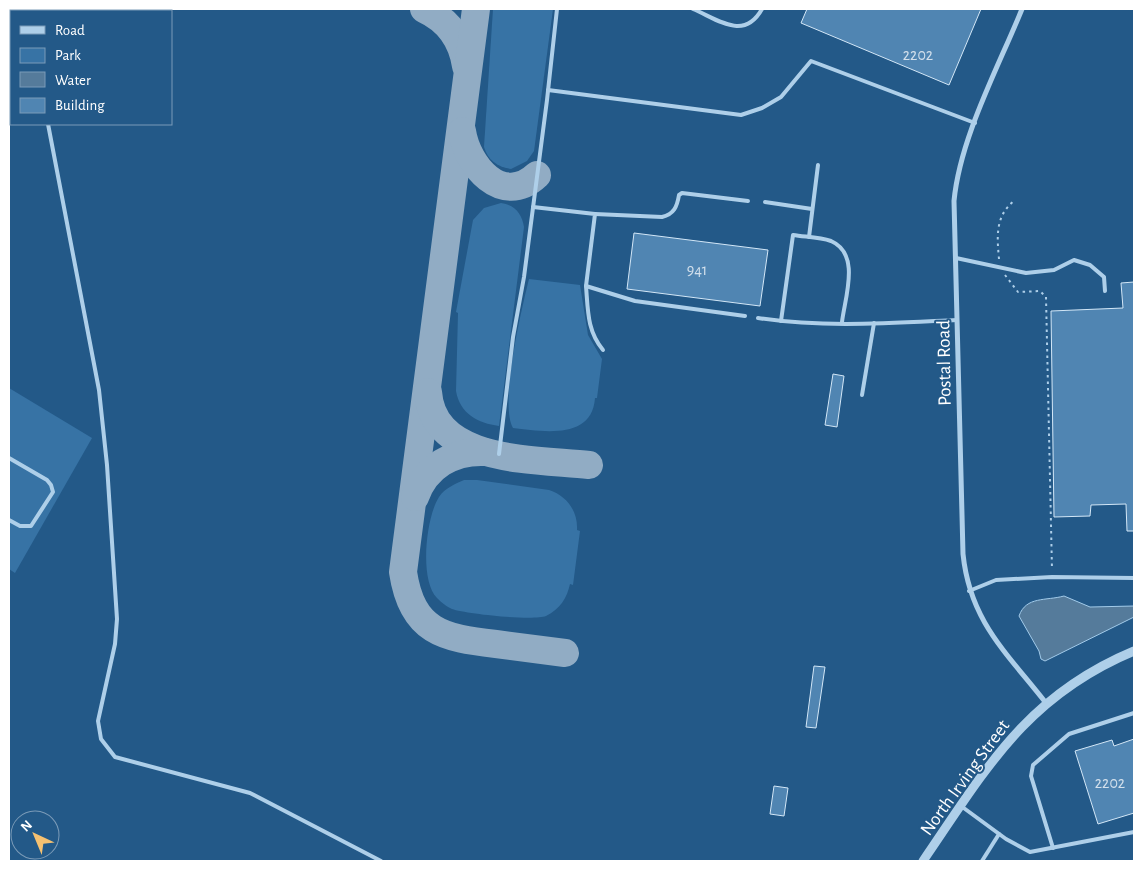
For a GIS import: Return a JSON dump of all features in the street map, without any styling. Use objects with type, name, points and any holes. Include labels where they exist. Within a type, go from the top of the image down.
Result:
[{"type":"street","name":"Postal Road","points":[[1022,9],[965,146],[956,179],[954,201],[963,554],[969,590],[983,623],[1046,703]]},
{"type":"street","name":"North Irving Street","points":[[923,861],[1002,746],[1046,703],[1082,677],[1134,651]]},
{"type":"lane","points":[[499,454],[513,337],[533,208],[557,9]]},
{"type":"lane","points":[[693,9],[736,26],[745,27],[753,22],[762,9]]},
{"type":"lane","points":[[548,90],[741,115],[762,108],[781,97],[811,61],[975,123]]},
{"type":"lane","points":[[48,125],[99,390],[107,465],[117,619],[115,644],[98,721],[101,739],[115,756],[250,793],[381,861]]},
{"type":"lane","points":[[809,237],[818,165]]},
{"type":"lane","points":[[533,208],[595,214],[662,217],[671,215],[677,206],[679,195],[682,193],[748,201]]},
{"type":"lane","points":[[765,202],[812,209]]},
{"type":"lane","points":[[595,214],[586,286],[590,327],[595,339],[603,350]]},
{"type":"lane","points":[[781,322],[793,235],[832,242],[839,245],[847,255],[849,266],[842,322]]},
{"type":"lane","points":[[956,258],[1026,273],[1054,270],[1074,260],[1090,265],[1104,277],[1105,291]]},
{"type":"lane","points":[[586,286],[635,301],[744,316]]},
{"type":"lane","points":[[758,318],[781,322],[874,323],[957,320]]},
{"type":"lane","points":[[862,395],[874,323]]},
{"type":"lane","points":[[9,458],[47,480],[53,492],[31,526],[20,526],[9,520]]},
{"type":"lane","points":[[969,590],[996,580],[1052,577],[1134,578]]},
{"type":"lane","points":[[1053,848],[1031,776],[1033,766],[1069,734],[1134,713]]},
{"type":"lane","points":[[961,806],[999,834],[1030,852],[1134,832]]},
{"type":"lane","points":[[982,861],[999,834]]},
{"type":"path","points":[[1014,201],[1003,210],[997,239],[999,268],[1018,292],[1040,291],[1046,297],[1052,577]]},
{"type":"green space","points":[[493,9],[553,9],[534,151],[527,161],[511,169],[501,167],[494,162],[488,156],[484,147]]},
{"type":"green space","points":[[501,203],[517,211],[522,218],[524,227],[499,426],[477,420],[461,406],[458,399],[456,391],[458,313],[456,312],[473,220],[484,208]]},
{"type":"green space","points":[[529,279],[580,285],[588,335],[602,359],[597,398],[595,398],[592,412],[585,421],[575,427],[550,431],[513,428],[509,416],[513,355]]},
{"type":"green space","points":[[9,388],[92,438],[15,573],[9,569]]},
{"type":"green space","points":[[464,480],[477,480],[549,490],[561,496],[570,505],[576,517],[577,530],[580,531],[573,585],[570,584],[562,603],[551,613],[546,616],[528,618],[471,613],[452,609],[437,598],[431,589],[426,563],[426,548],[434,506],[444,491]]},
{"type":"water","points":[[1064,596],[1090,607],[1134,606],[1134,617],[1045,661],[1041,659],[1039,651],[1019,616],[1026,605],[1032,602]]},
{"type":"building","points":[[807,9],[981,9],[949,85],[801,23]]},
{"type":"building","points":[[634,233],[768,250],[760,306],[627,289]]},
{"type":"building","points":[[1134,282],[1134,531],[1127,531],[1126,504],[1091,505],[1090,516],[1054,517],[1051,311],[1123,308],[1121,283]]},
{"type":"building","points":[[833,374],[844,376],[837,427],[825,425]]},
{"type":"building","points":[[814,666],[825,667],[816,728],[806,727]]},
{"type":"building","points":[[1134,739],[1134,813],[1098,824],[1075,751],[1112,740],[1114,746]]},
{"type":"building","points":[[774,786],[788,788],[784,816],[770,814]]},
{"type":"taxiway","points":[[424,9],[447,25],[461,47],[466,66]]},
{"type":"taxiway","points":[[476,9],[403,572],[407,592],[414,608],[422,620],[433,628],[460,639],[565,653]]},
{"type":"taxiway","points":[[462,131],[465,144],[479,169],[499,185],[511,187],[524,184],[537,175]]},
{"type":"taxiway","points":[[428,392],[434,416],[448,433],[467,445],[490,453],[516,458],[589,465]]},
{"type":"taxiway","points":[[415,497],[426,477],[442,462],[462,454],[484,452]]}]
